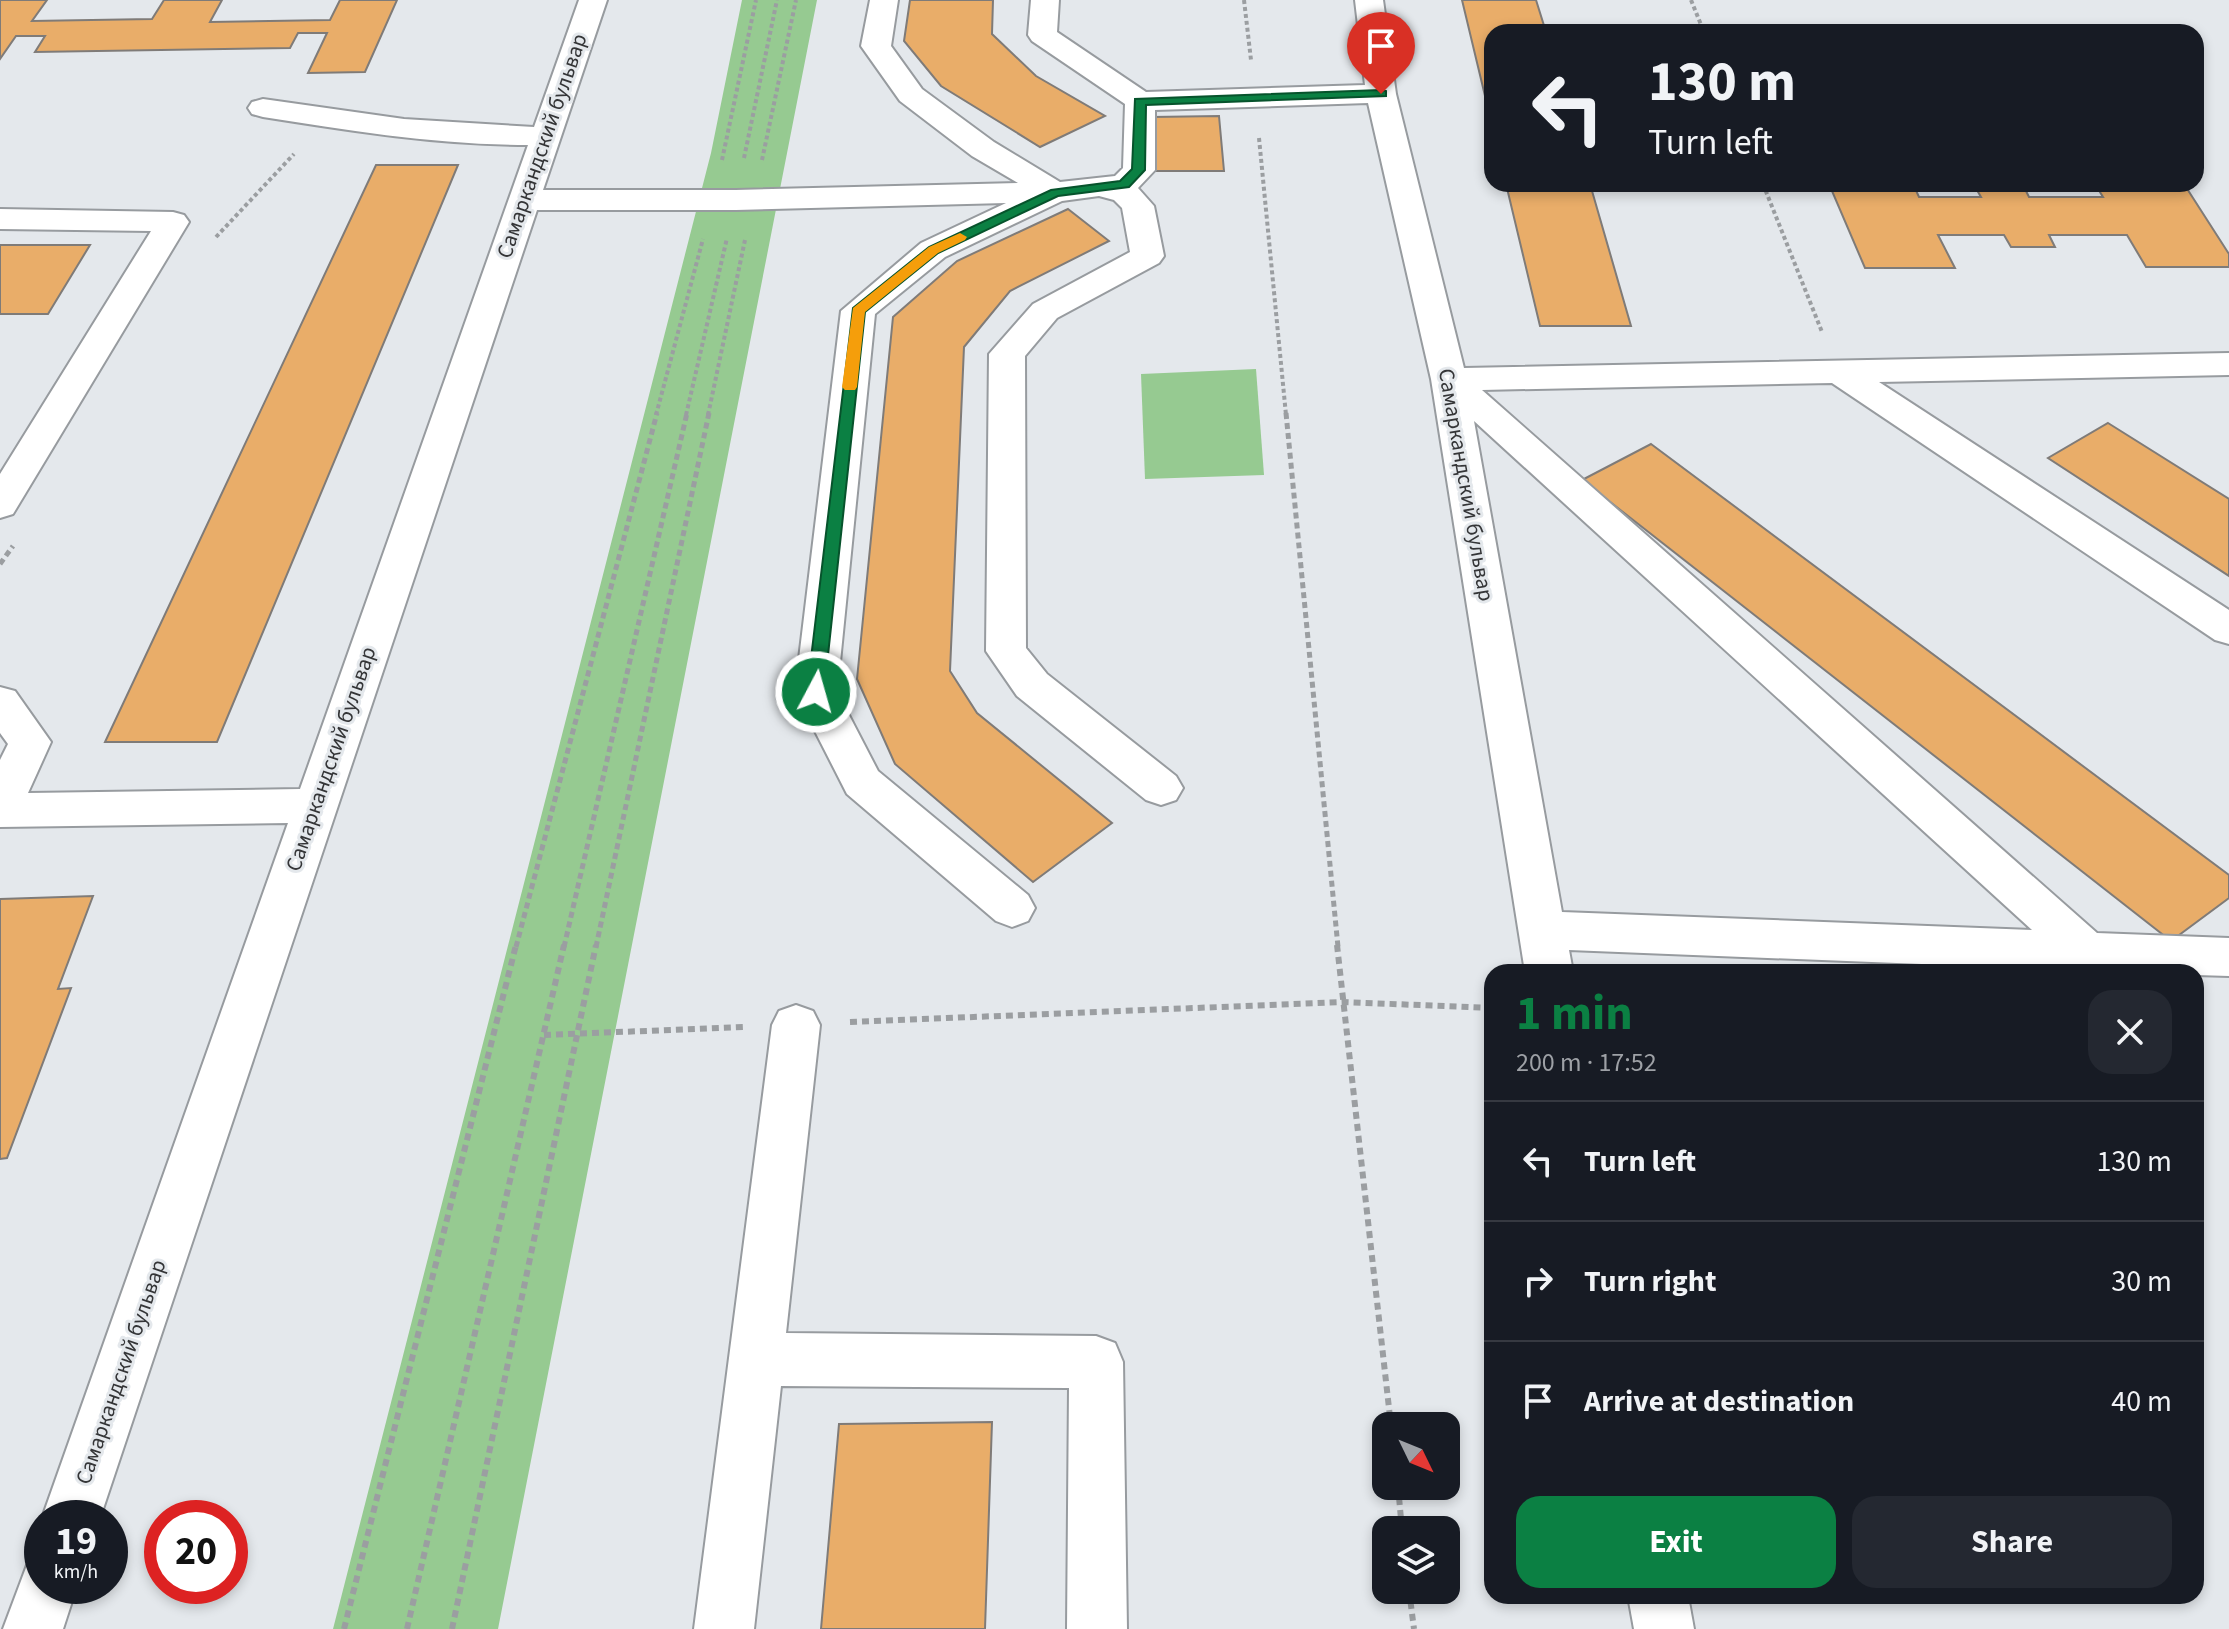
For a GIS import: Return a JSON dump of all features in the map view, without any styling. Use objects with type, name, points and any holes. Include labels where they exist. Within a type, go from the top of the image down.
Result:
[{"type":"street","name":"Самаркандский бульвар","points":[[77,1500],[593,0]]},
{"type":"street","points":[[884,0],[876,46],[911,95],[983,149],[1055,192]]},
{"type":"street","points":[[1045,0],[1042,35],[1140,101],[1381,94]]},
{"type":"street","name":"Самаркандский бульвар","points":[[1369,0],[1381,94],[1449,379],[1546,951]]},
{"type":"street","points":[[524,200],[734,200],[1055,192],[1104,188],[1124,184],[1139,170],[1140,101]]},
{"type":"street","points":[[263,108],[348,122],[486,137],[546,136]]},
{"type":"street","points":[[1104,188],[1125,193],[1138,206],[1147,256],[1045,311],[1007,354],[1006,651],[1032,685],[1161,788]]},
{"type":"street","points":[[1012,908],[862,782],[816,692],[858,311],[933,250],[1055,192]]},
{"type":"street","points":[[0,219],[173,222],[0,505]]},
{"type":"street","points":[[1449,379],[2229,364]]},
{"type":"street","points":[[1837,370],[2229,630]]},
{"type":"street","points":[[1449,379],[2086,951]]},
{"type":"street","points":[[0,702],[30,742],[0,807],[314,806]]},
{"type":"street","points":[[1546,951],[2086,951],[2229,957]]},
{"type":"street","points":[[724,1629],[796,1025]]},
{"type":"street","points":[[755,1359],[1096,1362],[1097,1629]]},
{"type":"street","points":[[33,1629],[42,1604]]},
{"type":"street","points":[[1659,1604],[1664,1629]]},
{"type":"path","points":[[452,1629],[577,1033],[734,200],[756,0]]},
{"type":"path","points":[[407,1629],[777,0]]},
{"type":"path","points":[[344,1629],[491,1040],[734,200],[796,0]]},
{"type":"path","points":[[1244,0],[1343,1002],[1389,1412]]},
{"type":"path","points":[[1691,0],[1701,24]]},
{"type":"path","points":[[1766,192],[1837,370]]},
{"type":"path","points":[[544,1035],[1343,1002],[1484,1008]]},
{"type":"path","points":[[1411,1604],[1414,1629]]},
{"type":"green space","points":[[742,0],[817,0],[498,1629],[333,1629],[711,153]]},
{"type":"green space","points":[[1256,369],[1264,475],[1145,479],[1141,374]]},
{"type":"building","points":[[0,0],[47,0],[32,21],[152,19],[164,0],[222,0],[210,22],[330,20],[340,0],[397,0],[365,72],[308,73],[327,33],[298,33],[290,48],[35,52],[45,36],[16,36],[0,59]]},
{"type":"building","points":[[910,0],[993,0],[992,34],[1036,76],[1105,116],[1040,147],[941,86],[904,41]]},
{"type":"building","points":[[1462,0],[1536,0],[1544,24],[1484,24],[1484,92]]},
{"type":"building","points":[[1219,116],[1224,171],[1154,171],[1152,117]]},
{"type":"building","points":[[376,165],[458,165],[217,742],[105,742]]},
{"type":"building","points":[[1508,192],[1592,192],[1631,326],[1540,326]]},
{"type":"building","points":[[1832,192],[1917,192],[1919,197],[1981,197],[1978,192],[2026,192],[2029,197],[2103,197],[2100,192],[2189,192],[2229,254],[2229,267],[2146,267],[2127,235],[2049,235],[2055,247],[2011,247],[2004,235],[1938,235],[1955,268],[1865,268]]},
{"type":"building","points":[[1068,209],[1109,241],[1010,291],[964,347],[950,671],[977,713],[1112,823],[1033,882],[895,764],[857,679],[893,317],[957,261]]},
{"type":"building","points":[[0,245],[90,245],[48,314],[0,314]]},
{"type":"building","points":[[2108,423],[2229,499],[2229,576],[2048,458]]},
{"type":"building","points":[[1651,444],[2229,875],[2229,898],[2171,941],[1582,480]]},
{"type":"building","points":[[93,896],[58,989],[71,988],[7,1158],[0,1159],[0,899]]},
{"type":"building","points":[[992,1422],[985,1629],[821,1629],[839,1424]]},
{"type":"slow traffic","points":[[850,387],[858,311],[933,250],[960,237]]},
{"type":"route","points":[[816,692],[858,311],[933,250],[1055,192],[1124,184],[1139,170],[1140,101],[1381,94]]}]
